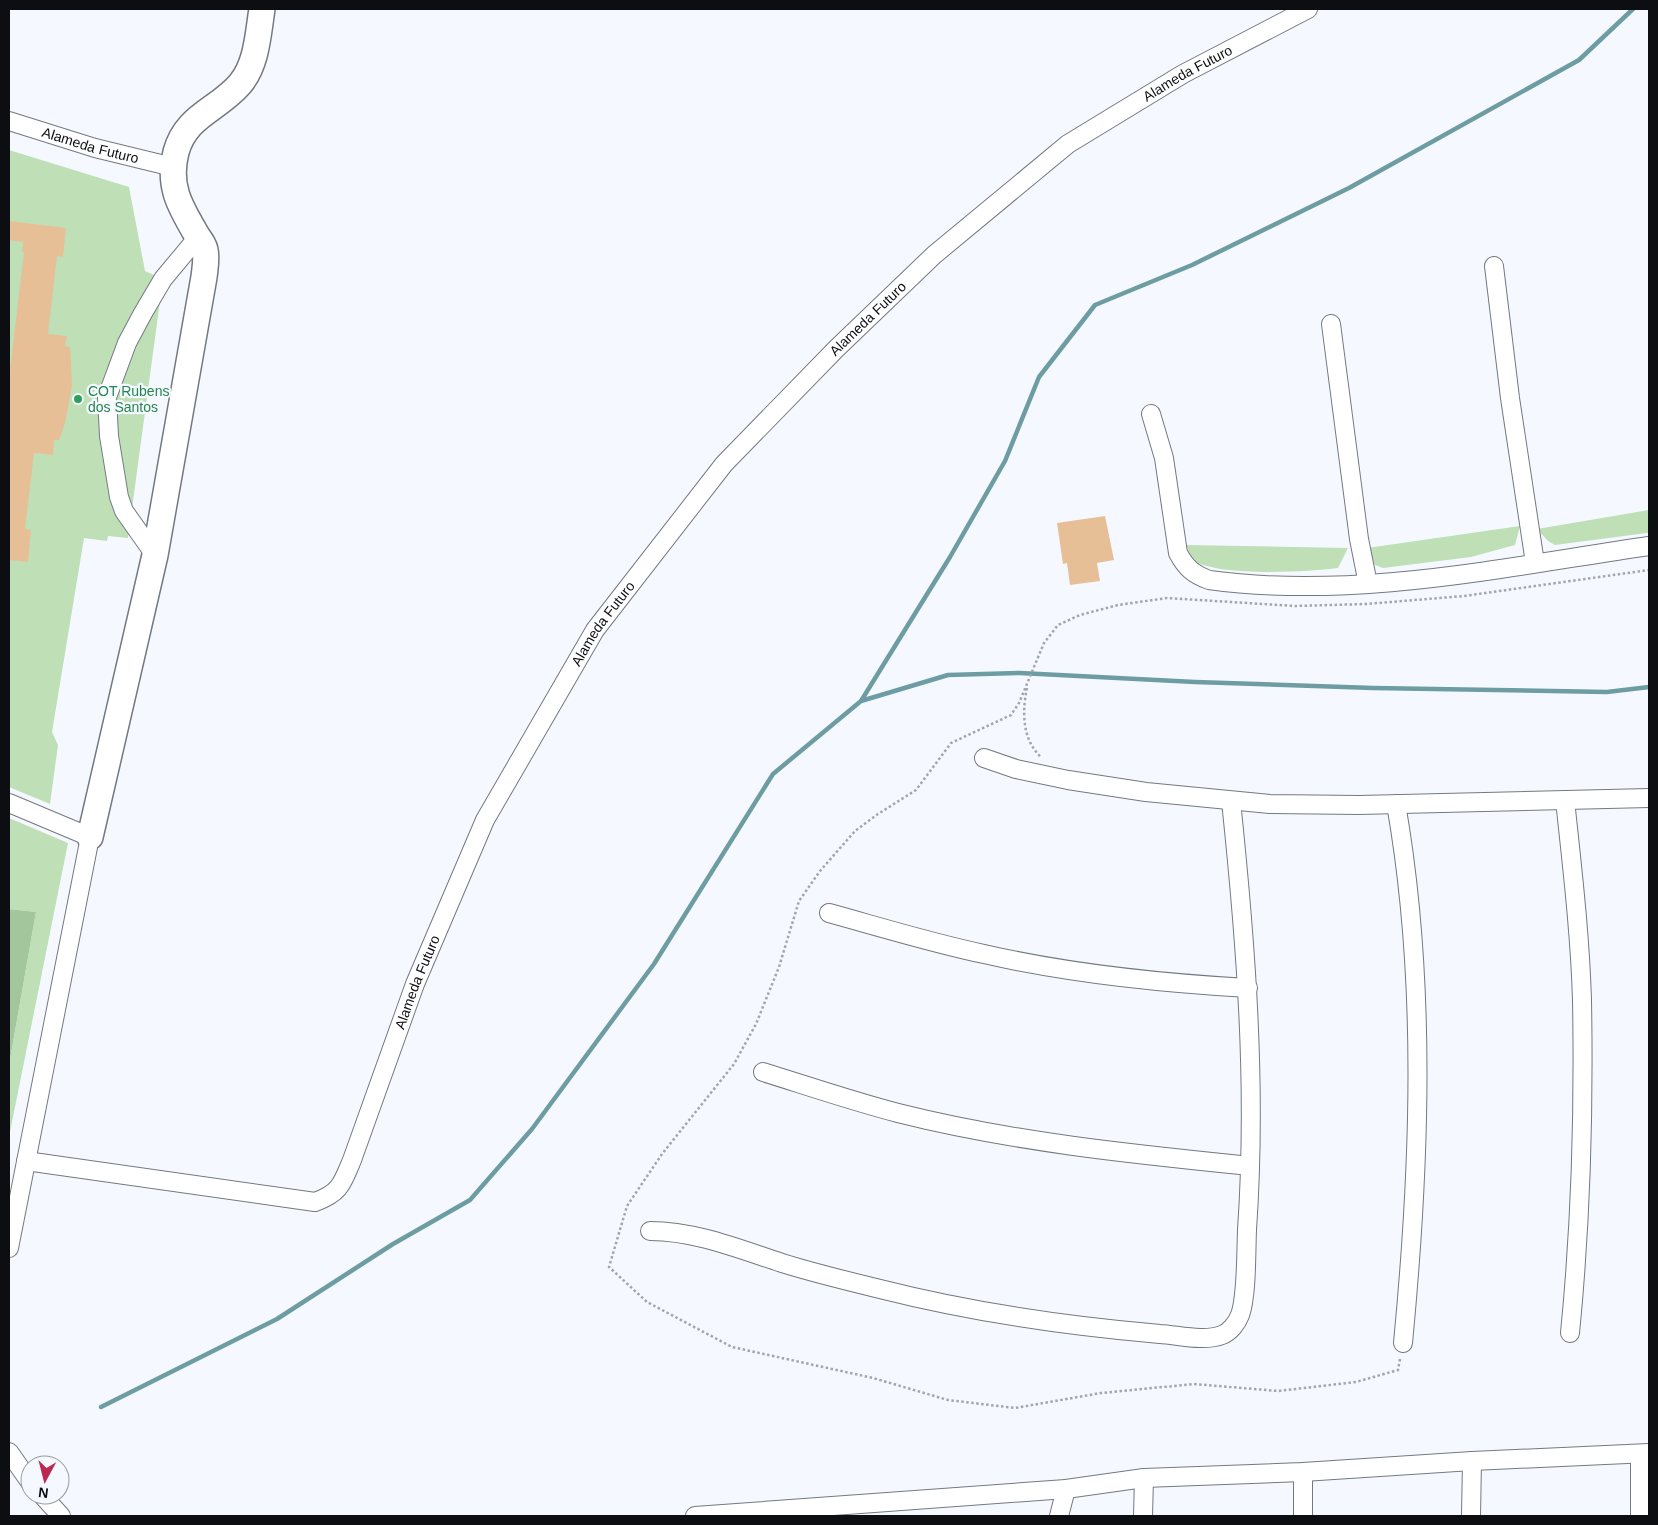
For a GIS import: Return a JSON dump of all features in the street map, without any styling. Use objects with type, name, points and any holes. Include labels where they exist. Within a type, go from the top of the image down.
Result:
[{"type":"street","points":[[9,1248],[90,837],[155,555],[204,277],[205,252],[175,190],[173,167],[178,145],[187,129],[202,113],[235,89],[246,75],[255,54],[262,9]]},
{"type":"street","name":"Alameda Futuro","points":[[26,1161],[315,1202],[332,1196],[344,1181],[415,984],[485,820],[595,630],[724,464],[836,349],[934,255],[1068,144],[1183,74],[1308,9]]},
{"type":"street","name":"Alameda Futuro","points":[[9,121],[95,148],[173,167]]},
{"type":"street","points":[[155,555],[124,510],[119,497],[108,436],[107,397],[127,343],[148,305],[163,279],[198,237]]},
{"type":"street","points":[[1494,266],[1510,398],[1535,563]]},
{"type":"street","points":[[1331,324],[1359,539],[1368,584]]},
{"type":"street","points":[[1151,414],[1164,458],[1178,553],[1184,564],[1194,574],[1209,580],[1229,583],[1307,586],[1368,584],[1535,563],[1649,546]]},
{"type":"street","points":[[984,758],[1016,769],[1068,780],[1231,801],[1270,804],[1396,804],[1649,798]]},
{"type":"street","points":[[1565,800],[1574,882],[1582,1008],[1582,1131],[1579,1243],[1570,1333]]},
{"type":"street","points":[[650,1231],[668,1231],[706,1239],[804,1270],[886,1291],[977,1310],[1116,1330],[1212,1337],[1222,1335],[1230,1330],[1242,1311],[1250,1166],[1251,1097],[1248,988],[1231,801]]},
{"type":"street","points":[[9,803],[90,837]]},
{"type":"street","points":[[1396,804],[1407,872],[1415,983],[1417,1077],[1412,1256],[1403,1343]]},
{"type":"street","points":[[829,912],[984,954],[1050,967],[1127,978],[1248,988]]},
{"type":"street","points":[[763,1072],[898,1113],[975,1130],[1058,1144],[1250,1166]]},
{"type":"street","points":[[9,1452],[20,1468]]},
{"type":"street","points":[[695,1516],[1066,1488],[1144,1478],[1303,1472],[1472,1461],[1645,1453],[1640,1516]]},
{"type":"street","points":[[1471,1516],[1472,1461]]},
{"type":"street","points":[[1303,1472],[1303,1516]]},
{"type":"street","points":[[1143,1516],[1144,1478]]},
{"type":"street","points":[[1059,1516],[1066,1488]]},
{"type":"street","points":[[51,1505],[61,1516]]},
{"type":"path","points":[[1036,664],[1019,703],[1011,715],[951,742],[916,790],[878,814],[855,832],[820,871],[799,901],[779,967],[756,1024],[734,1064],[662,1154],[627,1206],[609,1267],[647,1302],[732,1346],[779,1359],[873,1378],[948,1400],[1015,1408],[1101,1393],[1194,1384],[1278,1390],[1356,1382],[1398,1370],[1403,1343]]},
{"type":"path","points":[[1028,682],[1023,704],[1025,728],[1031,745],[1039,756],[1048,761]]},
{"type":"green space","name":"COT Rubens dos Santos","points":[[9,150],[129,187],[145,271],[163,279],[128,538],[108,536],[107,541],[84,538],[52,732],[58,745],[50,804],[9,787]]},
{"type":"green space","points":[[1649,510],[1649,532],[1647,533],[1555,545],[1548,541],[1537,529]]},
{"type":"green space","points":[[1520,526],[1515,545],[1471,557],[1383,568],[1375,565],[1367,548]]},
{"type":"green space","points":[[1186,545],[1348,548],[1338,568],[1263,572],[1222,569],[1205,565],[1192,560]]},
{"type":"green space","points":[[9,818],[68,843],[9,1137],[9,1065],[36,912],[9,909]]},
{"type":"green space","points":[[9,909],[36,912],[9,1065]]},
{"type":"building","points":[[9,221],[66,228],[63,257],[57,256],[48,334],[67,336],[65,346],[70,347],[72,386],[65,423],[59,440],[54,440],[53,455],[34,453],[25,529],[31,530],[28,562],[9,560],[9,379],[24,252],[22,252],[23,242],[9,240]]},
{"type":"building","points":[[1105,516],[1114,560],[1097,563],[1100,581],[1070,585],[1067,563],[1063,564],[1057,523]]},
{"type":"waterway","points":[[861,701],[950,557],[1005,461],[1039,377],[1095,305],[1192,265],[1349,188],[1579,60],[1633,9]]},
{"type":"waterway","points":[[101,1407],[277,1319],[393,1244],[470,1200],[532,1129],[654,964],[773,774],[861,701],[948,675],[1020,673],[1195,682],[1373,688],[1607,692],[1649,687]]},
{"type":"place","name":"COT Rubens dos Santos","points":[[78,399]]}]
